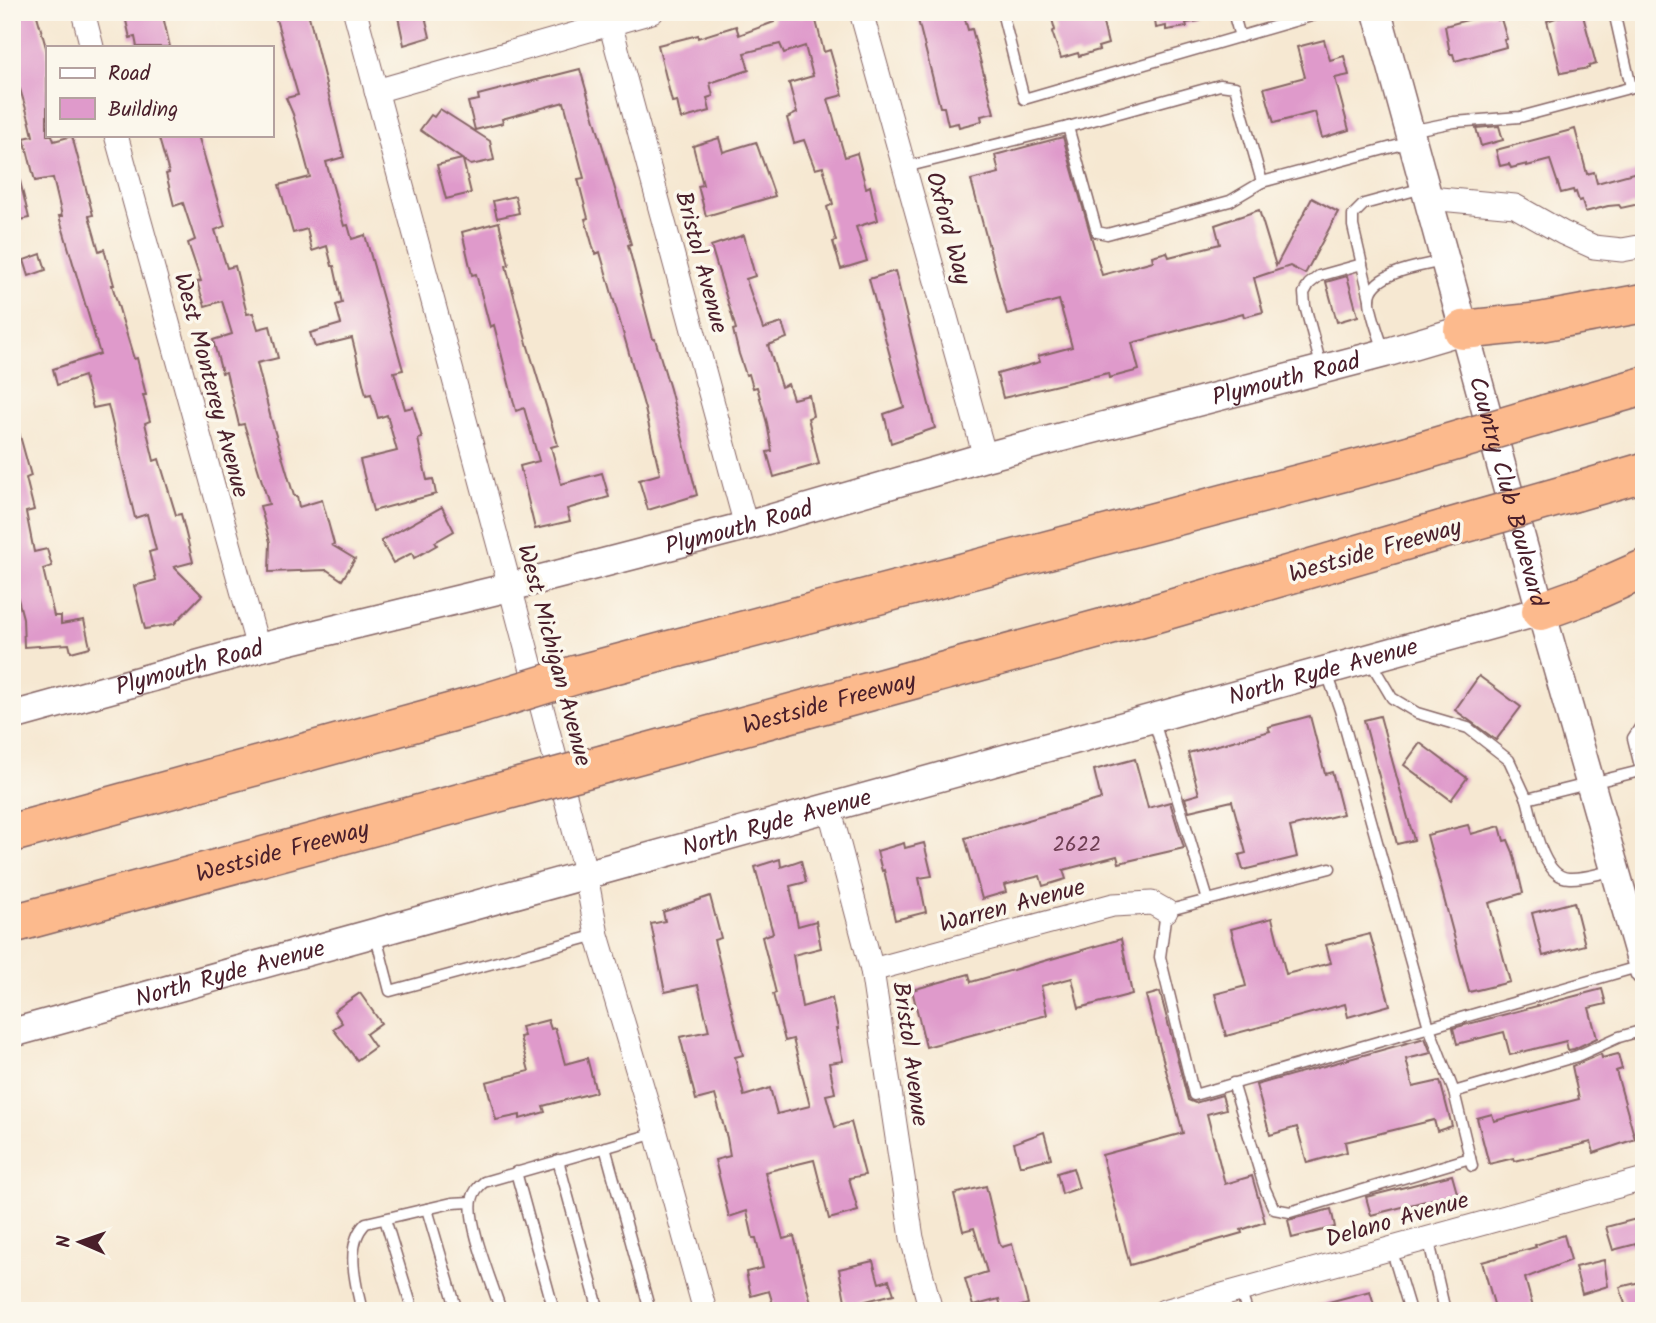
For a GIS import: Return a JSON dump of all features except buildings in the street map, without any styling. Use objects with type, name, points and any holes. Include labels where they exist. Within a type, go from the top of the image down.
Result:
[{"type":"highway","points":[[1463,330],[1540,322],[1644,303]]},
{"type":"highway","points":[[12,833],[478,705],[575,675],[1412,454],[1644,386]]},
{"type":"highway","name":"Westside Freeway","points":[[12,925],[1150,615],[1644,472]]},
{"type":"highway","points":[[1541,611],[1644,569]]},
{"type":"street","points":[[83,12],[92,46]]},
{"type":"street","name":"West Michigan Avenue","points":[[355,12],[586,875],[597,934],[656,1132],[705,1311]]},
{"type":"street","points":[[376,91],[608,18],[652,12]]},
{"type":"street","name":"Oxford Way","points":[[860,12],[985,457]]},
{"type":"street","name":"Country Club Boulevard","points":[[1377,12],[1541,611],[1643,968]]},
{"type":"street","name":"Bristol Avenue","points":[[608,18],[746,526]]},
{"type":"street","name":"West Monterey Avenue","points":[[116,136],[258,649]]},
{"type":"street","points":[[1427,193],[1515,206],[1594,247],[1622,250],[1644,246]]},
{"type":"street","name":"Plymouth Road","points":[[12,716],[258,649],[746,526],[985,457],[1385,353],[1463,330]]},
{"type":"street","name":"North Ryde Avenue","points":[[12,1032],[1541,611]]},
{"type":"street","name":"Bristol Avenue","points":[[829,807],[872,970],[910,1226],[931,1311]]},
{"type":"street","name":"Warren Avenue","points":[[872,970],[1113,905],[1128,902],[1152,903],[1166,911]]},
{"type":"street","name":"Delano Avenue","points":[[1164,1311],[1244,1300],[1391,1248],[1644,1179]]},
{"type":"lane","points":[[1002,12],[1024,99],[1325,12]]},
{"type":"lane","points":[[1233,12],[1240,37]]},
{"type":"lane","points":[[1614,12],[1631,87]]},
{"type":"lane","points":[[1068,127],[1097,232],[1107,234],[1230,201],[1262,182],[1454,122],[1520,117],[1644,84]]},
{"type":"lane","points":[[905,167],[1068,127],[1220,85],[1235,87],[1262,182]]},
{"type":"lane","points":[[1385,353],[1353,226],[1353,215],[1364,204],[1427,193]]},
{"type":"lane","points":[[1370,299],[1376,284],[1389,275],[1445,260]]},
{"type":"lane","points":[[1322,369],[1304,293],[1308,284],[1319,276],[1362,264]]},
{"type":"lane","points":[[1369,659],[1392,698],[1417,713],[1468,729],[1509,760],[1527,799],[1546,862],[1557,876],[1569,878],[1615,871]]},
{"type":"lane","points":[[1233,1083],[1265,1189],[1274,1209],[1281,1212],[1290,1212],[1471,1162],[1454,1092],[1429,1027],[1340,710],[1326,670]]},
{"type":"lane","points":[[1153,718],[1208,900]]},
{"type":"lane","points":[[1527,799],[1643,774],[1633,738],[1644,721]]},
{"type":"lane","points":[[1330,868],[1166,911],[1160,957],[1194,1095],[1643,968]]},
{"type":"lane","points":[[375,933],[390,991],[597,934]]},
{"type":"lane","points":[[1454,1092],[1577,1056],[1619,1037],[1644,1030]]},
{"type":"lane","points":[[501,1311],[472,1219],[471,1202],[475,1189],[484,1182],[656,1132]]},
{"type":"lane","points":[[605,1147],[650,1311]]},
{"type":"lane","points":[[558,1160],[599,1311]]},
{"type":"lane","points":[[516,1172],[554,1311]]},
{"type":"lane","points":[[362,1311],[355,1279],[354,1242],[358,1231],[366,1223],[452,1203],[471,1202]]},
{"type":"lane","points":[[427,1209],[457,1311]]},
{"type":"lane","points":[[385,1219],[413,1311]]},
{"type":"lane","points":[[1428,1237],[1445,1311]]},
{"type":"lane","points":[[1391,1248],[1410,1311]]}]
